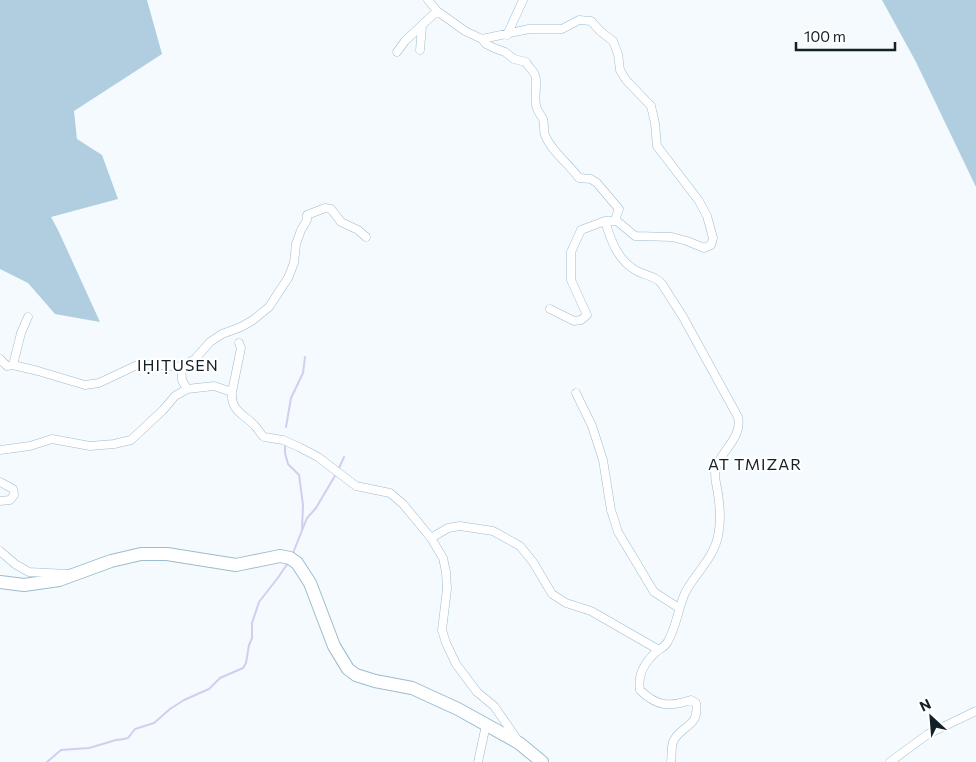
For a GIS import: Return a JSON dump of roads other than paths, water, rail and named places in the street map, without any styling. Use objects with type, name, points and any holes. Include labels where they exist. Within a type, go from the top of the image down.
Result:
[{"type":"main road","points":[[0,582],[24,585],[59,580],[111,561],[141,554],[166,554],[236,566],[280,556],[290,558],[297,563],[310,583],[334,646],[348,669],[363,678],[412,688],[486,724],[519,743],[542,762]]},
{"type":"street","points":[[428,0],[437,11],[465,31],[482,39],[486,44],[505,52],[514,59],[526,62],[526,65],[535,74],[537,81],[535,85],[536,106],[544,121],[545,134],[551,145],[579,178],[591,179],[606,192],[619,208],[616,217],[617,221]]},
{"type":"street","points":[[507,35],[523,0]]},
{"type":"street","points":[[397,52],[437,11]]},
{"type":"street","points":[[482,39],[528,29],[562,29],[579,20],[591,21],[613,41],[618,54],[620,70],[626,80],[651,106],[656,122],[657,146],[707,216],[713,238],[711,245],[704,248],[672,237],[635,236],[617,221],[605,221],[581,230],[572,252],[571,280],[587,315],[581,320],[574,320],[550,308]]},
{"type":"street","points":[[420,50],[422,26]]},
{"type":"street","points":[[0,358],[7,366],[13,365],[85,385],[99,383],[135,366],[153,364],[181,366],[195,359],[216,338],[253,320],[270,307],[288,278],[294,263],[296,244],[307,216],[325,208],[331,209],[341,222],[358,230],[366,237]]},
{"type":"street","points":[[605,221],[618,254],[636,271],[658,279],[662,284],[701,349],[740,424],[716,468],[715,476],[720,516],[719,535],[706,562],[687,590],[679,608],[669,641],[664,648],[659,650],[645,663],[640,673],[640,690],[646,697],[663,704],[674,705],[691,700],[696,703],[697,711],[691,724],[673,742],[671,762]]},
{"type":"street","points":[[13,365],[21,333],[28,316]]},
{"type":"street","points":[[239,343],[241,348],[232,398],[234,405],[243,417],[257,428],[264,437],[283,440],[299,446],[322,460],[356,486],[390,493],[403,504],[431,538],[443,558],[446,572],[447,589],[442,630],[446,644],[461,671],[478,692],[494,706],[519,743]]},
{"type":"street","points":[[181,366],[182,380],[187,389]]},
{"type":"street","points":[[0,450],[30,446],[52,439],[90,446],[131,440],[175,396],[187,389],[214,386],[232,392]]},
{"type":"street","points":[[576,393],[592,426],[603,460],[618,532],[654,592],[679,608]]},
{"type":"street","points":[[0,482],[13,489],[14,495],[10,500],[0,501]]},
{"type":"street","points":[[431,538],[448,528],[460,526],[493,531],[520,546],[533,562],[552,594],[566,603],[591,611],[659,650]]},
{"type":"street","points":[[0,551],[15,564],[29,572],[78,574]]},
{"type":"street","points":[[890,762],[928,734],[976,712]]},
{"type":"street","points":[[478,762],[486,724]]},
{"type":"waterway","points":[[286,427],[291,398],[303,373],[305,357]]},
{"type":"waterway","points":[[285,443],[288,464],[299,475],[303,505],[302,530]]},
{"type":"waterway","points":[[339,468],[344,457]]},
{"type":"waterway","points":[[293,553],[307,518],[316,508],[336,474]]},
{"type":"waterway","points":[[47,762],[61,750],[89,748],[128,738],[135,729],[154,723],[184,700],[209,689],[220,678],[243,668],[252,638],[252,623],[259,602],[288,563]]},
{"type":"district","name":"IḤIṬUSEN","points":[[178,364]]},
{"type":"district","name":"AT TMIZAR","points":[[755,463]]}]
